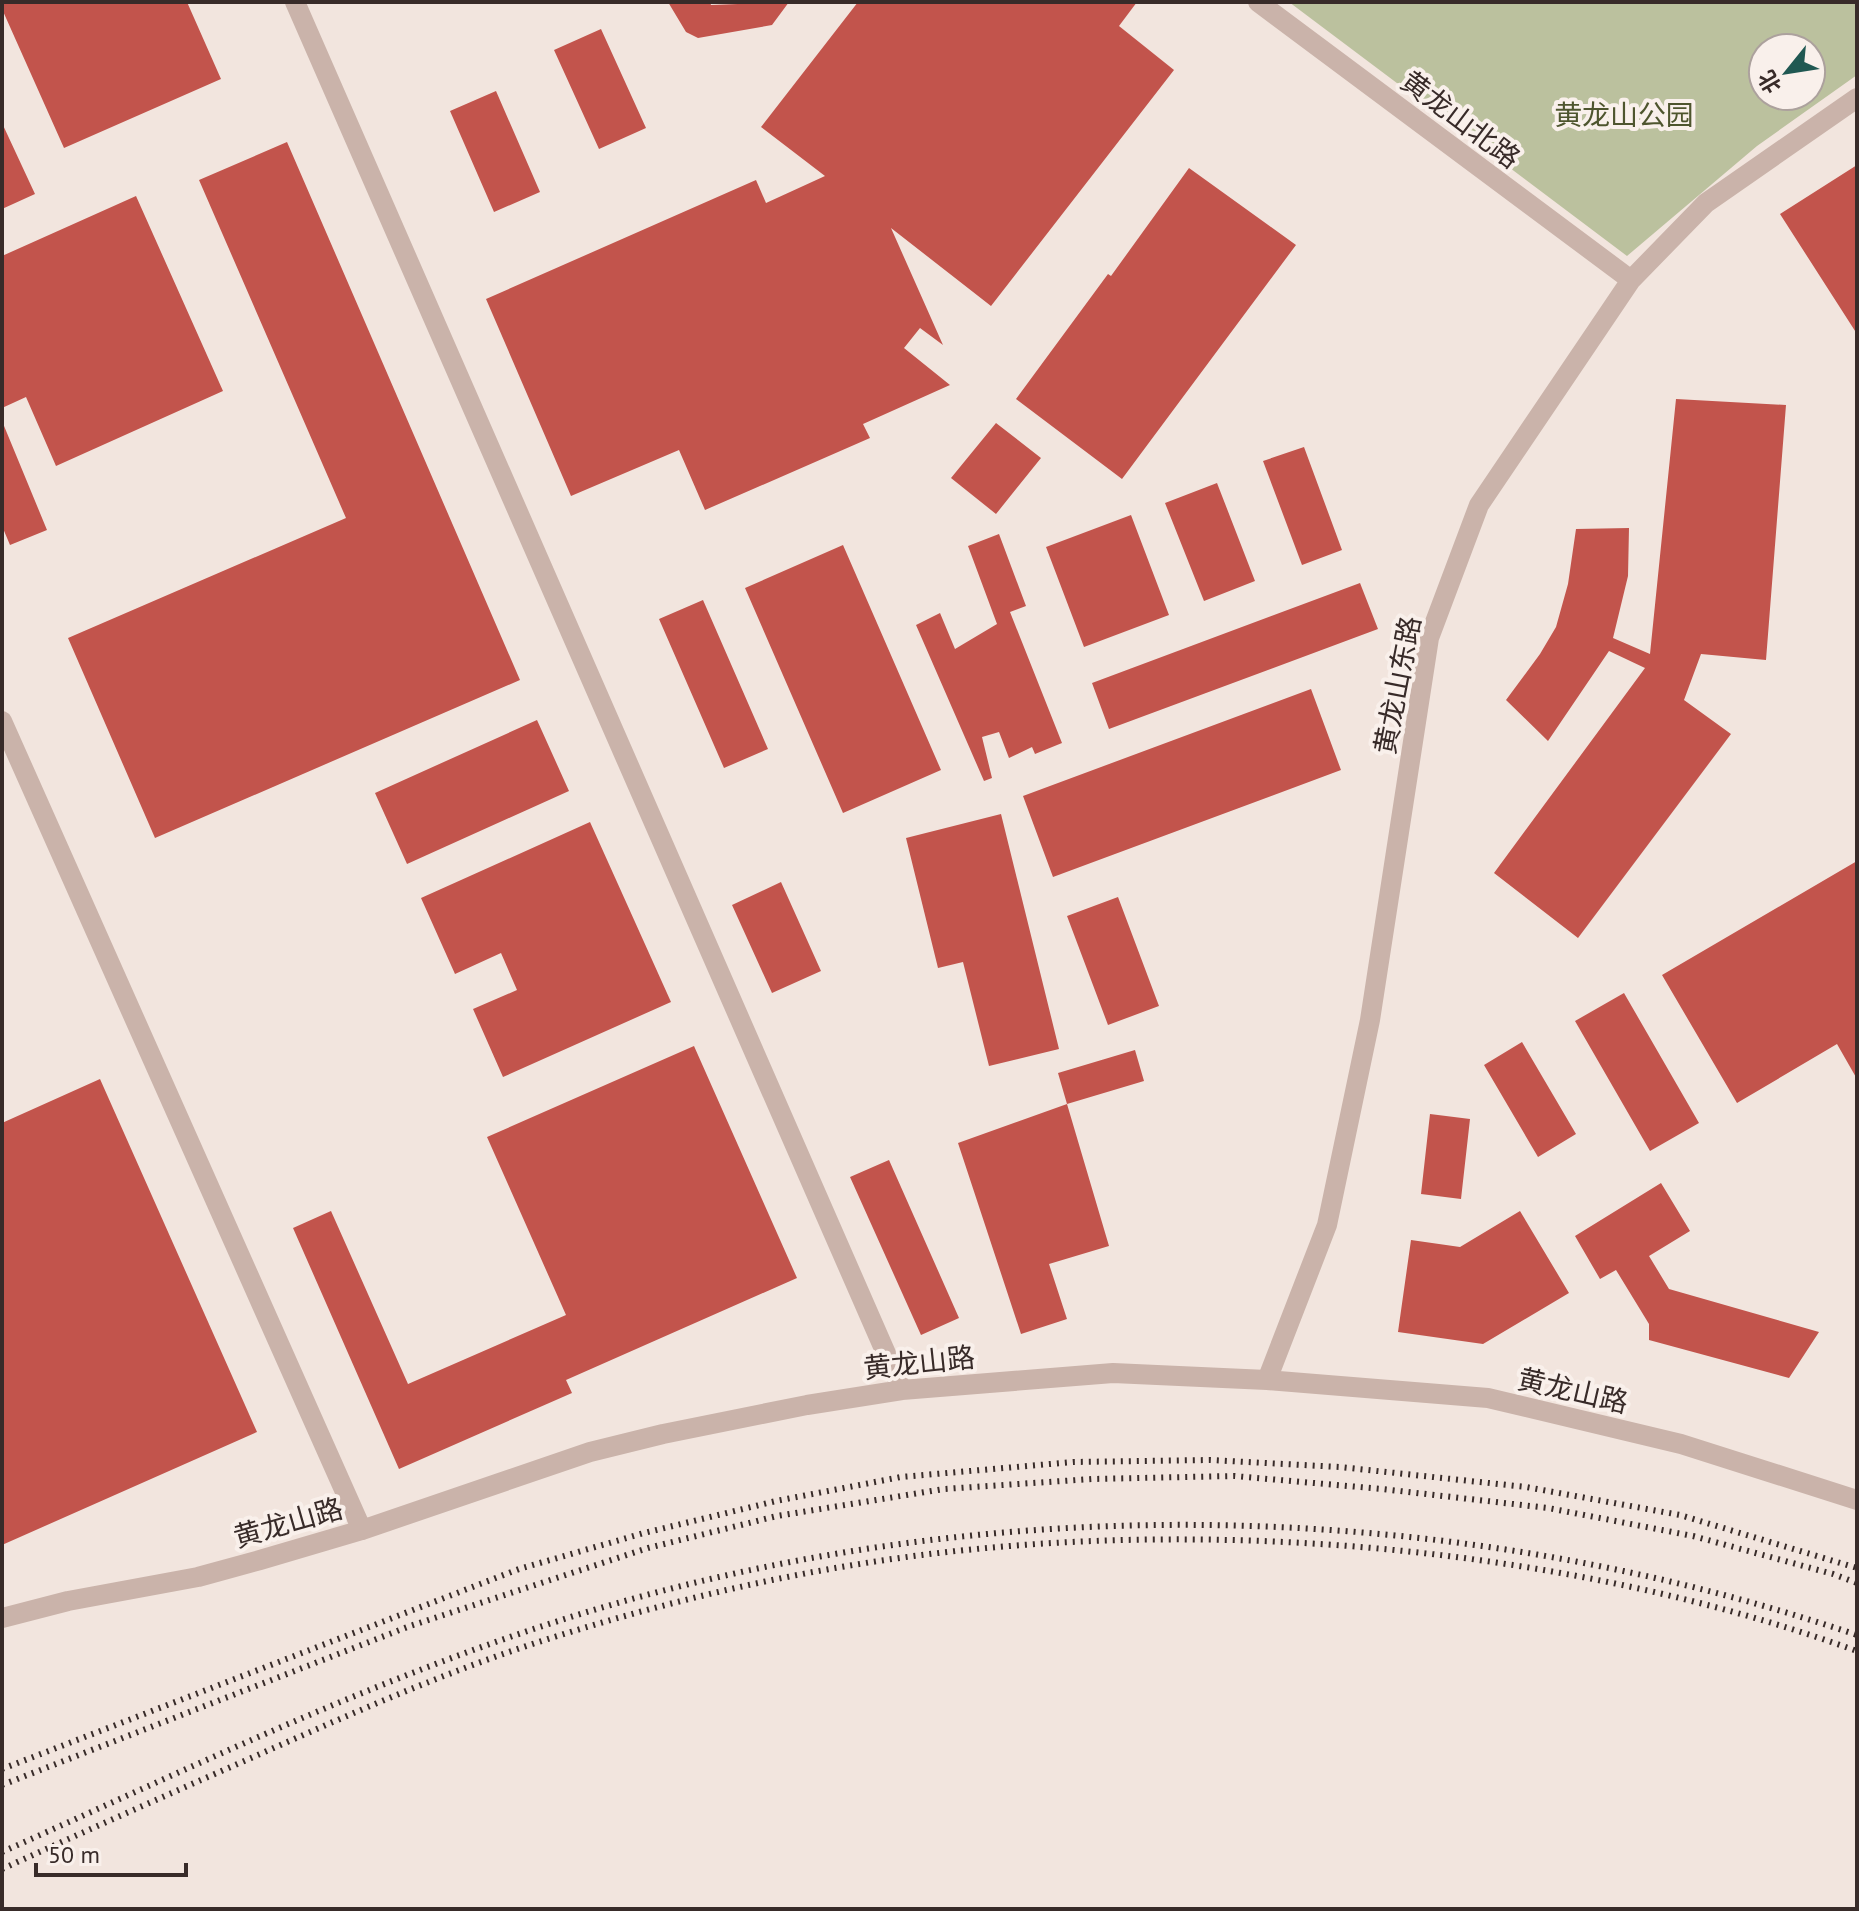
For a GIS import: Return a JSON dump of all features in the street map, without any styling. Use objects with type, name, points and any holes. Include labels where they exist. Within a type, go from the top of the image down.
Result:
[{"type":"street","points":[[295,2],[902,1390]]},
{"type":"street","name":"黄龙山北路","points":[[1258,2],[1631,280]]},
{"type":"street","name":"黄龙山东路","points":[[1267,1380],[1327,1225],[1370,1020],[1429,638],[1479,505],[1631,280],[1706,203],[1857,98]]},
{"type":"street","points":[[2,721],[362,1530]]},
{"type":"street","name":"黄龙山路","points":[[2,1618],[68,1601],[198,1577],[362,1530],[605,1448],[807,1405],[902,1390],[1113,1373],[1267,1380],[1488,1398],[1681,1444],[1857,1500]]},
{"type":"green space","name":"黄龙山公园","points":[[1289,2],[1857,2],[1857,75],[1827,96],[1827,32],[1747,32],[1747,112],[1805,112],[1757,146],[1627,256]]},
{"type":"building","points":[[2,2],[187,2],[221,79],[64,148],[2,9]]},
{"type":"building","points":[[668,2],[710,2],[711,5],[789,2],[772,25],[698,38],[686,32]]},
{"type":"building","points":[[858,2],[1137,2],[1119,26],[1174,70],[991,306],[891,228],[943,345],[920,328],[904,348],[950,385],[863,424],[870,438],[705,510],[679,450],[571,496],[486,299],[756,180],[766,203],[825,176],[761,127]]},
{"type":"building","points":[[601,29],[646,128],[599,149],[554,50]]},
{"type":"building","points":[[496,91],[540,192],[494,212],[450,111]]},
{"type":"building","points":[[2,123],[35,194],[2,209]]},
{"type":"building","points":[[287,142],[520,680],[155,838],[68,638],[346,518],[199,180]]},
{"type":"building","points":[[1857,165],[1857,334],[1780,214]]},
{"type":"building","points":[[1189,168],[1296,245],[1122,479],[1016,399]]},
{"type":"building","points":[[136,196],[223,391],[56,466],[26,397],[2,408],[2,256]]},
{"type":"building","points":[[1676,399],[1786,405],[1766,660],[1701,654],[1684,700],[1731,734],[1578,938],[1494,873],[1645,668],[1609,651],[1548,741],[1506,700],[1556,627],[1568,584],[1576,529],[1629,528],[1628,576],[1613,638],[1650,654]]},
{"type":"building","points":[[2,421],[47,530],[10,545],[2,526]]},
{"type":"building","points":[[996,423],[1041,458],[996,514],[951,478]]},
{"type":"building","points":[[1304,447],[1342,550],[1302,565],[1263,461]]},
{"type":"building","points":[[1217,483],[1255,581],[1204,601],[1165,503]]},
{"type":"building","points":[[1131,515],[1169,615],[1084,647],[1046,547]]},
{"type":"building","points":[[999,534],[1026,606],[1010,612],[1062,743],[1035,754],[1032,747],[1009,758],[999,732],[982,737],[992,778],[984,781],[916,625],[940,613],[955,649],[997,624],[968,546]]},
{"type":"building","points":[[843,545],[941,770],[843,813],[745,588]]},
{"type":"building","points":[[1360,583],[1378,629],[1109,729],[1092,683]]},
{"type":"building","points":[[703,600],[768,749],[724,768],[659,619]]},
{"type":"building","points":[[1311,689],[1341,770],[1053,877],[1023,796]]},
{"type":"building","points":[[537,720],[569,791],[407,864],[375,793]]},
{"type":"building","points":[[1001,814],[1059,1049],[989,1066],[963,962],[938,968],[906,838]]},
{"type":"building","points":[[590,822],[671,1002],[503,1077],[473,1009],[517,990],[501,953],[455,974],[421,898]]},
{"type":"building","points":[[1857,861],[1857,1079],[1837,1044],[1737,1103],[1662,975]]},
{"type":"building","points":[[781,882],[821,971],[772,993],[732,905]]},
{"type":"building","points":[[1118,897],[1159,1006],[1108,1025],[1067,916]]},
{"type":"building","points":[[1624,993],[1699,1123],[1650,1151],[1575,1021]]},
{"type":"building","points":[[1522,1042],[1576,1134],[1538,1157],[1484,1065]]},
{"type":"building","points":[[694,1046],[797,1278],[566,1380],[572,1393],[399,1469],[293,1228],[331,1211],[408,1384],[566,1315],[487,1137]]},
{"type":"building","points":[[1135,1050],[1144,1081],[1067,1104],[1058,1073]]},
{"type":"building","points":[[100,1079],[257,1432],[2,1545],[2,1123]]},
{"type":"building","points":[[1067,1104],[1109,1246],[1049,1264],[1067,1319],[1021,1334],[958,1143]]},
{"type":"building","points":[[1430,1114],[1470,1119],[1461,1199],[1421,1194]]},
{"type":"building","points":[[889,1160],[959,1318],[921,1335],[850,1177]]},
{"type":"building","points":[[1661,1183],[1690,1231],[1649,1256],[1669,1289],[1819,1332],[1789,1378],[1649,1340],[1649,1324],[1616,1270],[1600,1279],[1575,1236]]},
{"type":"building","points":[[1520,1211],[1569,1293],[1483,1344],[1398,1332],[1411,1240],[1460,1247]]},
{"type":"railway","points":[[2,1769],[519,1569],[644,1533],[776,1501],[901,1477],[1073,1462],[1210,1460],[1340,1467],[1526,1487],[1680,1515],[1857,1568]]},
{"type":"railway","points":[[2,1785],[410,1626],[648,1548],[777,1516],[944,1489],[1092,1479],[1234,1476],[1382,1489],[1548,1508],[1693,1536],[1857,1583]]},
{"type":"railway","points":[[2,1852],[345,1700],[484,1646],[555,1622],[714,1578],[877,1547],[1042,1530],[1207,1525],[1373,1533],[1537,1554],[1699,1588],[1857,1635]]},
{"type":"railway","points":[[2,1869],[377,1703],[526,1646],[608,1621],[742,1587],[922,1555],[1037,1544],[1155,1539],[1275,1542],[1395,1550],[1515,1565],[1633,1587],[1747,1616],[1857,1651]]}]
